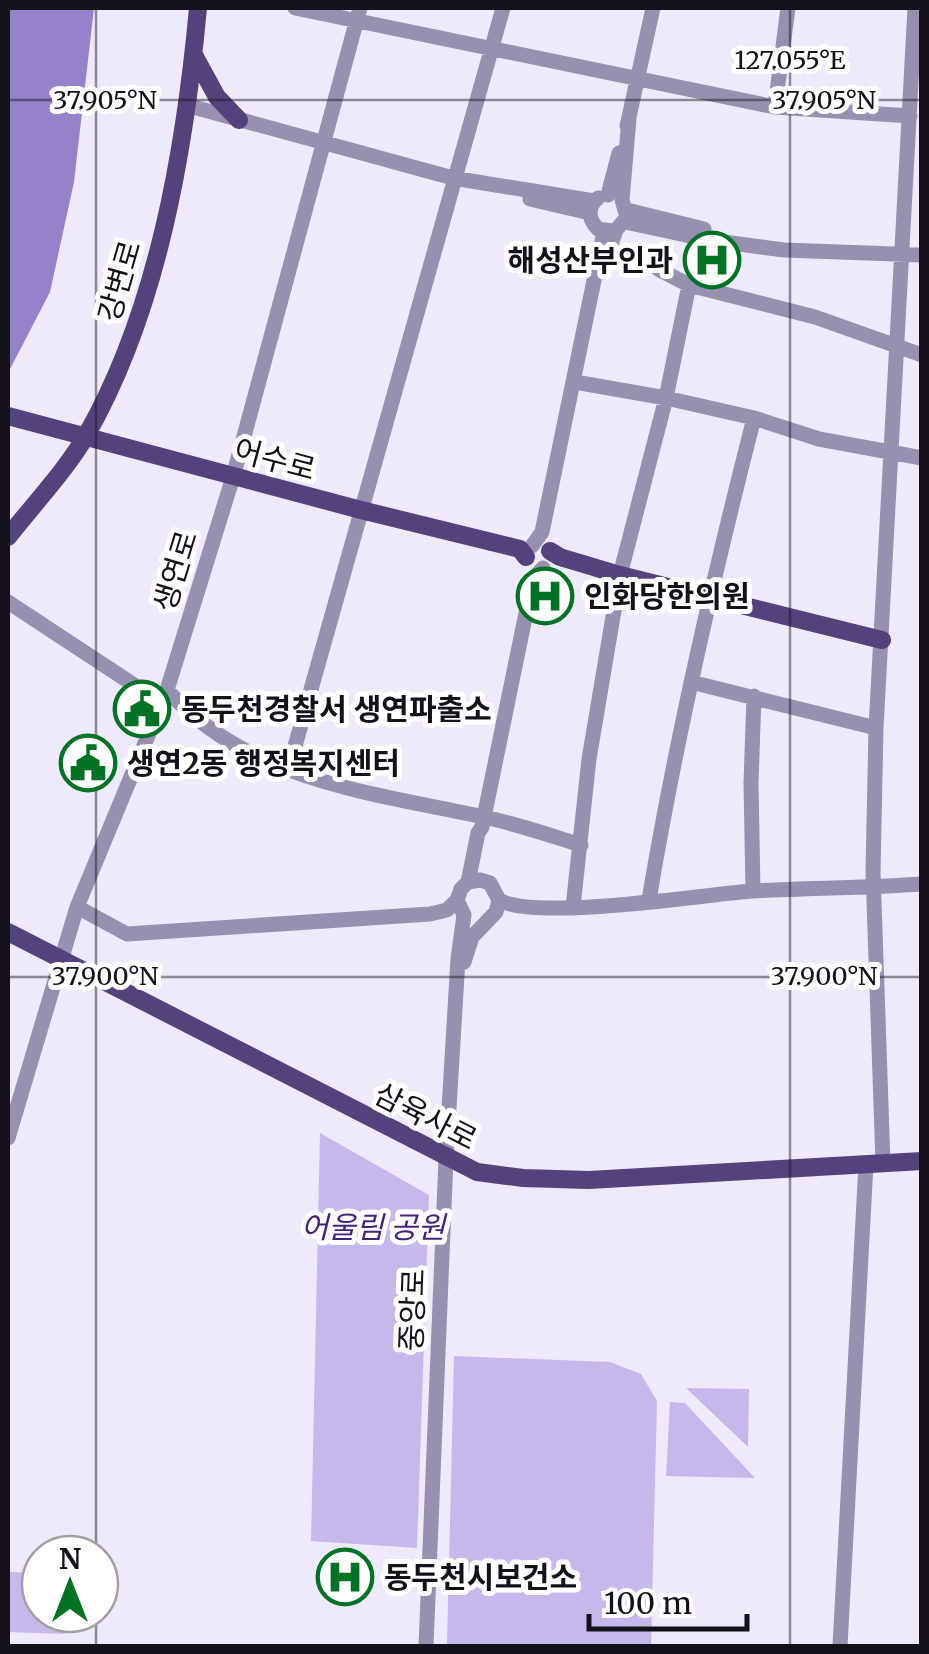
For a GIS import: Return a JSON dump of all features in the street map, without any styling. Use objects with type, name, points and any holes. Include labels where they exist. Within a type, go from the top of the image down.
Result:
[{"type":"main road","name":"강변로","points":[[8,537],[86,436],[149,293],[186,105],[198,8]]},
{"type":"main road","points":[[194,55],[217,97],[239,120]]},
{"type":"main road","name":"어수로","points":[[8,416],[539,556],[882,640]]},
{"type":"main road","name":"삼육사로","points":[[8,932],[477,1172],[589,1180],[922,1161]]},
{"type":"street","points":[[296,8],[358,15],[774,108],[910,116]]},
{"type":"street","points":[[288,771],[503,8]]},
{"type":"street","points":[[495,909],[482,852],[484,822],[653,8]]},
{"type":"street","points":[[774,108],[788,8]]},
{"type":"street","points":[[840,1646],[874,1164],[876,728],[916,8]]},
{"type":"street","name":"생연로","points":[[8,1138],[77,907],[165,697],[233,477],[358,15]]},
{"type":"street","points":[[186,105],[454,178],[532,190],[611,213],[708,230],[730,242],[784,250],[922,255]]},
{"type":"street","points":[[658,269],[690,285],[814,317],[922,355]]},
{"type":"street","points":[[573,907],[589,759],[620,575],[666,398],[690,285]]},
{"type":"street","points":[[575,382],[666,398],[754,418],[819,439],[922,458]]},
{"type":"street","points":[[649,900],[671,769],[708,598],[754,418]]},
{"type":"street","points":[[8,602],[231,741],[288,771],[337,788],[581,845]]},
{"type":"street","points":[[691,682],[876,728]]},
{"type":"street","points":[[753,891],[754,696]]},
{"type":"street","points":[[484,822],[468,882],[460,890],[461,907],[474,920],[495,909],[515,906],[573,907],[753,891],[922,884]]},
{"type":"street","points":[[468,882],[490,883]]},
{"type":"street","points":[[77,907],[127,934],[436,915],[461,907]]},
{"type":"street","name":"중앙로","points":[[426,1646],[446,1158],[461,907]]},
{"type":"street","points":[[458,976],[472,937],[495,909]]},
{"type":"street","points":[[436,915],[459,942]]},
{"type":"green space","name":"어울림 공원","points":[[320,1133],[429,1195],[417,1548],[311,1541]]},
{"type":"green space","points":[[454,1356],[610,1362],[641,1374],[657,1401],[651,1646],[447,1646]]},
{"type":"green space","points":[[686,1388],[749,1389],[748,1447]]},
{"type":"green space","points":[[670,1402],[685,1403],[755,1478],[666,1476]]},
{"type":"green space","points":[[8,1572],[20,1572],[20,1632],[8,1632]]},
{"type":"shaded area","points":[[8,8],[94,8],[74,182],[50,292],[8,373]]},
{"type":"place","name":"해성산부인과","points":[[712,260]]},
{"type":"place","name":"인화당한의원","points":[[545,596]]},
{"type":"place","name":"동두천경찰서 생연파출소","points":[[142,709]]},
{"type":"place","name":"생연2동 행정복지센터","points":[[88,763]]},
{"type":"place","name":"동두천시보건소","points":[[345,1577]]}]
